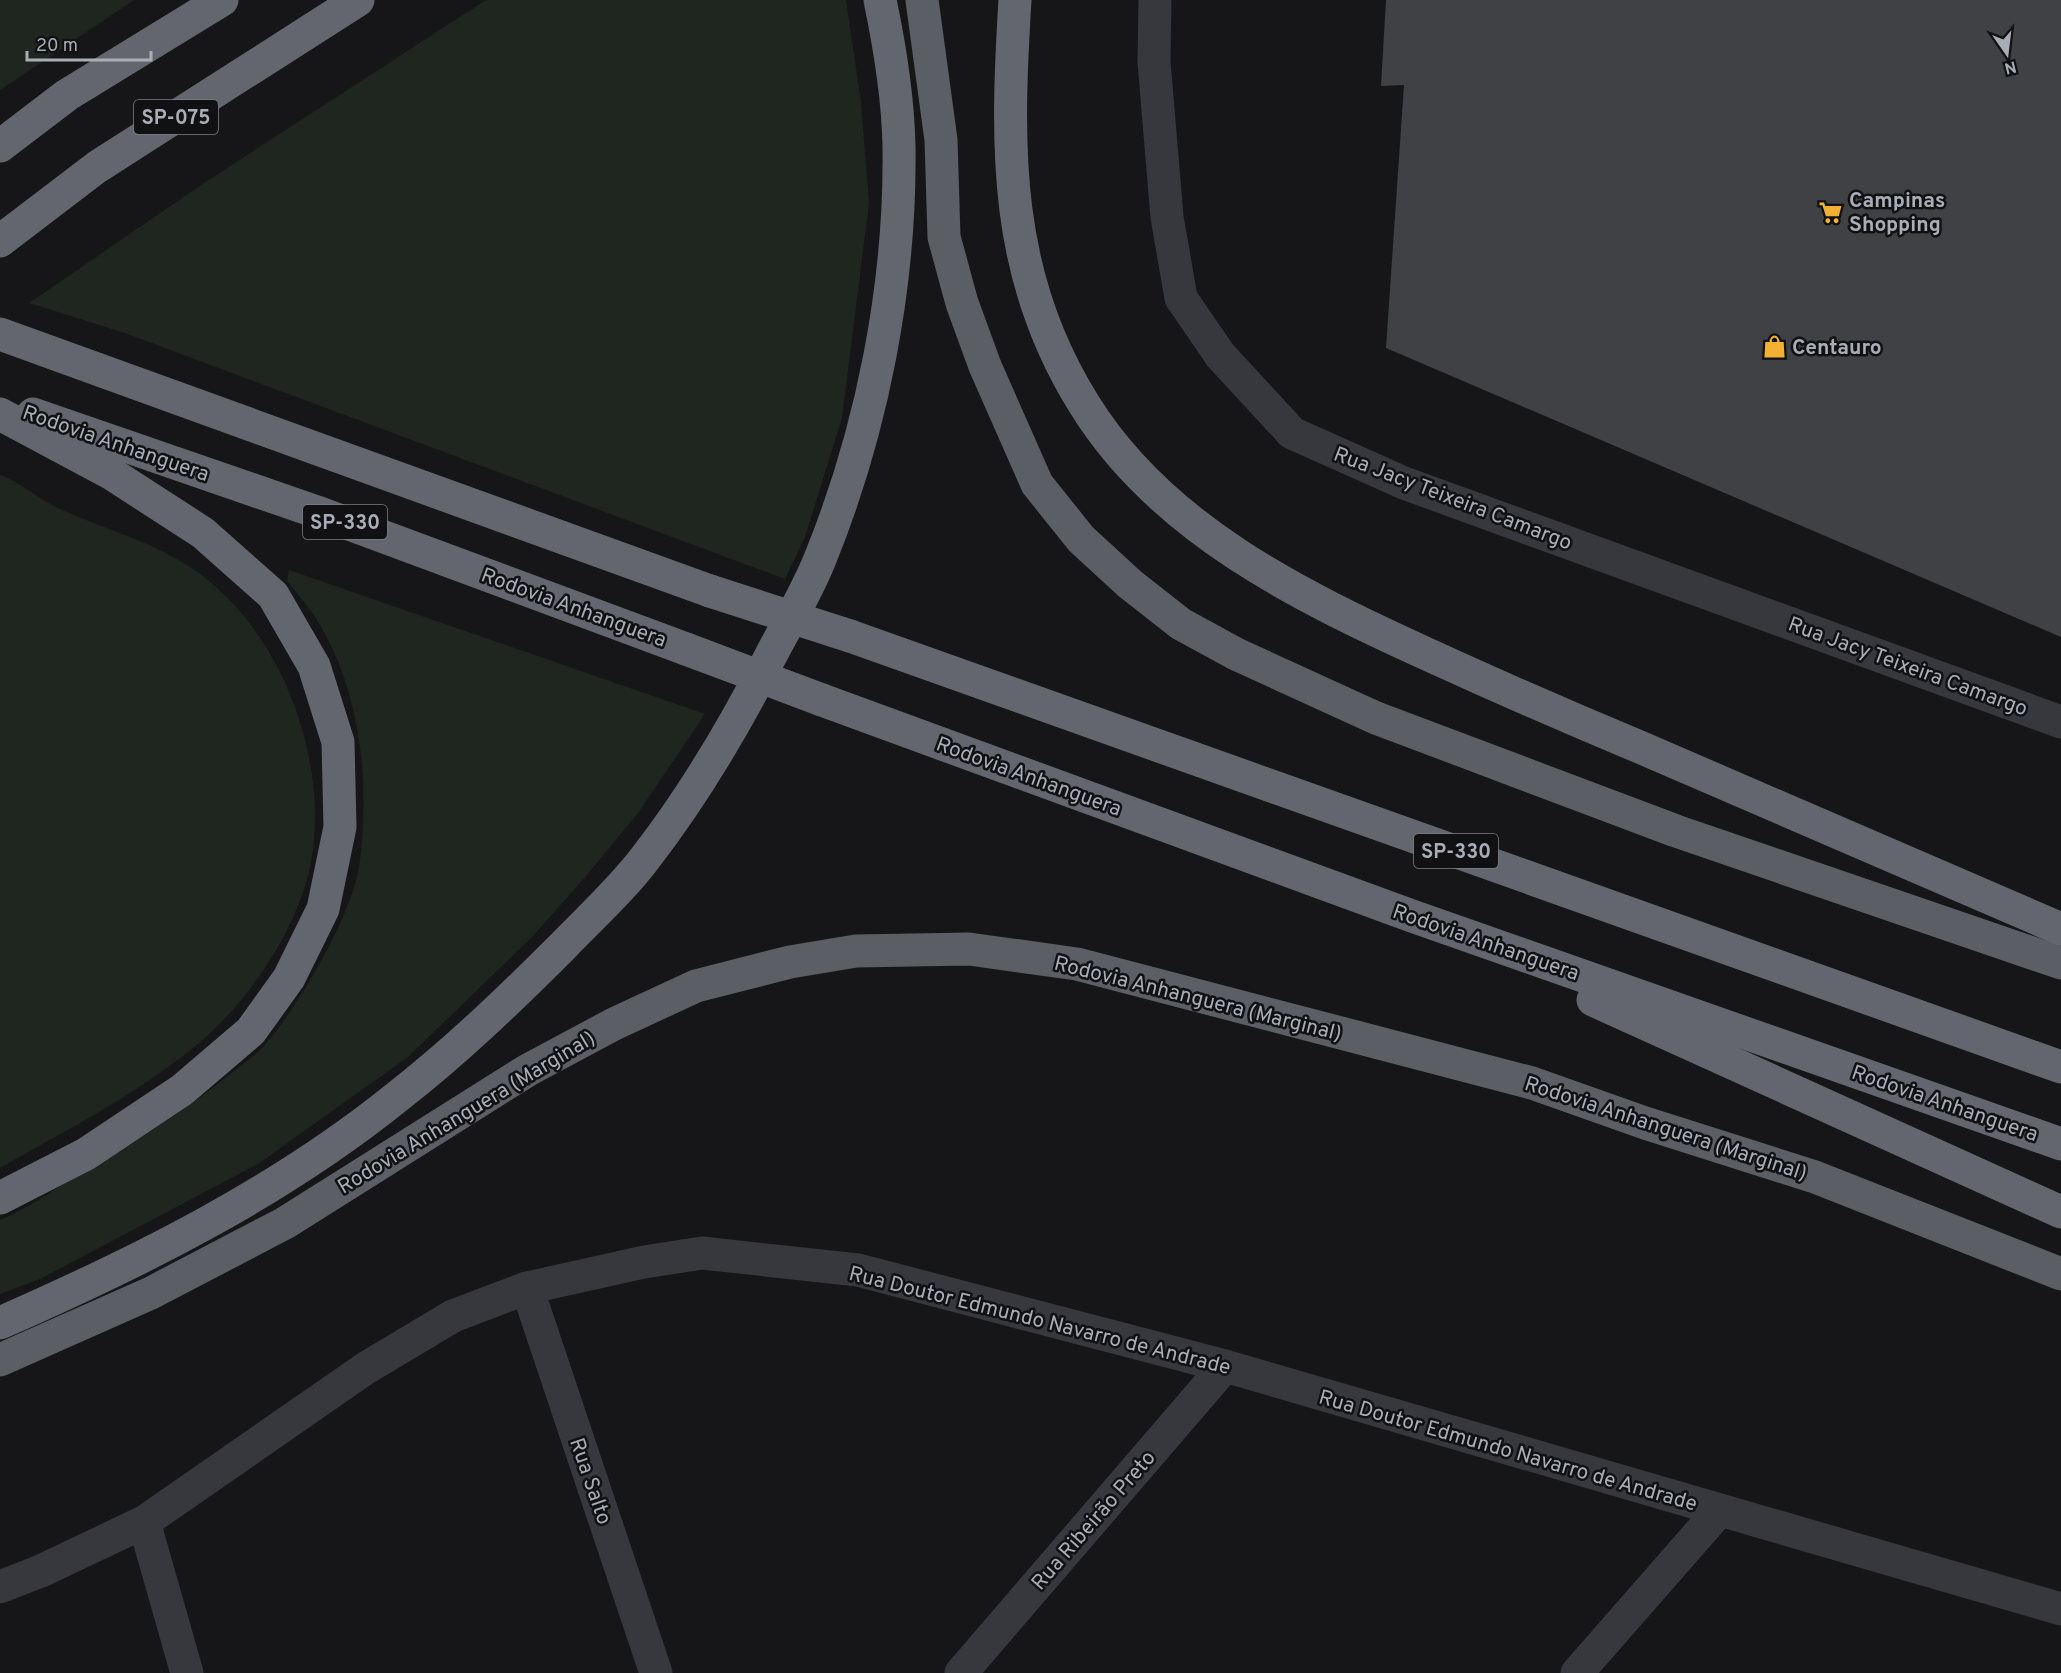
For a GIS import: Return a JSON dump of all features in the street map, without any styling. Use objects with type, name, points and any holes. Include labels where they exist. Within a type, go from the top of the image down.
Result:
[{"type":"highway","points":[[0,146],[67,96],[222,0]]},
{"type":"highway","name":"SP-075","points":[[0,241],[97,167],[358,0]]},
{"type":"highway","points":[[0,1323],[84,1286],[183,1237],[296,1169],[395,1100],[522,987],[587,921],[644,861],[696,788],[732,730],[818,563],[849,479],[869,402],[886,317],[896,231],[898,156],[893,64],[880,0]]},
{"type":"highway","points":[[922,0],[940,140],[944,237],[962,303],[985,366],[1037,484],[1080,539],[1130,584],[1181,624],[1227,649],[1376,718],[1676,831],[2061,963]]},
{"type":"highway","points":[[1015,0],[1008,112],[1014,206],[1027,274],[1041,318],[1083,403],[1110,443],[1156,492],[1211,537],[1335,612],[1501,688],[2061,929]]},
{"type":"highway","name":"SP-330","points":[[0,334],[710,591],[850,636],[2061,1067]]},
{"type":"highway","name":"Rodovia Anhanguera","points":[[0,403],[317,512],[1412,916],[2061,1144]]},
{"type":"highway","points":[[0,414],[112,474],[203,533],[273,595],[314,666],[338,742],[340,827],[323,909],[289,978],[251,1031],[182,1090],[86,1154],[0,1198]]},
{"type":"highway","points":[[1412,916],[2061,1212]]},
{"type":"highway","name":"Rodovia Anhanguera (Marginal)","points":[[0,1360],[151,1293],[285,1223],[528,1070],[614,1024],[696,986],[789,962],[856,951],[969,949],[1077,964],[1532,1083],[1645,1123],[1815,1177],[2061,1274]]},
{"type":"street","name":"Rua Jacy Teixeira Camargo","points":[[1155,0],[1154,62],[1167,217],[1181,298],[1220,355],[1292,434],[1404,483],[2061,722]]},
{"type":"street","name":"Rua Doutor Edmundo Navarro de Andrade","points":[[0,1587],[41,1571],[144,1522],[366,1368],[453,1316],[527,1288],[644,1262],[702,1253],[858,1270],[1225,1366],[1718,1512],[2061,1609]]},
{"type":"street","name":"Rua Salto","points":[[527,1288],[656,1673]]},
{"type":"street","name":"Rua Ribeirão Preto","points":[[961,1673],[1225,1366]]},
{"type":"street","points":[[1577,1673],[1718,1512]]},
{"type":"street","points":[[144,1522],[187,1673]]},
{"type":"shaded area","points":[[0,0],[134,0],[0,90]]},
{"type":"shaded area","points":[[486,0],[846,0],[861,102],[869,203],[842,418],[805,537],[785,579],[122,332],[29,303],[204,183]]},
{"type":"shaded area","points":[[0,475],[56,507],[173,557],[209,581],[237,608],[262,640],[282,677],[298,715],[309,756],[314,797],[314,837],[308,876],[292,920],[255,983],[224,1020],[159,1074],[107,1107],[0,1168]]},
{"type":"shaded area","points":[[289,570],[705,714],[638,813],[587,875],[533,936],[408,1057],[258,1164],[40,1279],[0,1294],[0,1220],[154,1129],[194,1102],[257,1053],[292,1009],[321,961],[346,911],[359,867],[362,836],[364,803],[359,738],[343,674],[331,645],[315,617],[287,581]]},
{"type":"building","points":[[1386,0],[2061,0],[2061,637],[1386,348],[1404,85],[1381,86]]},
{"type":"place","name":"Campinas Shopping","points":[[1831,212]]},
{"type":"place","name":"Centauro","points":[[1774,347]]}]
